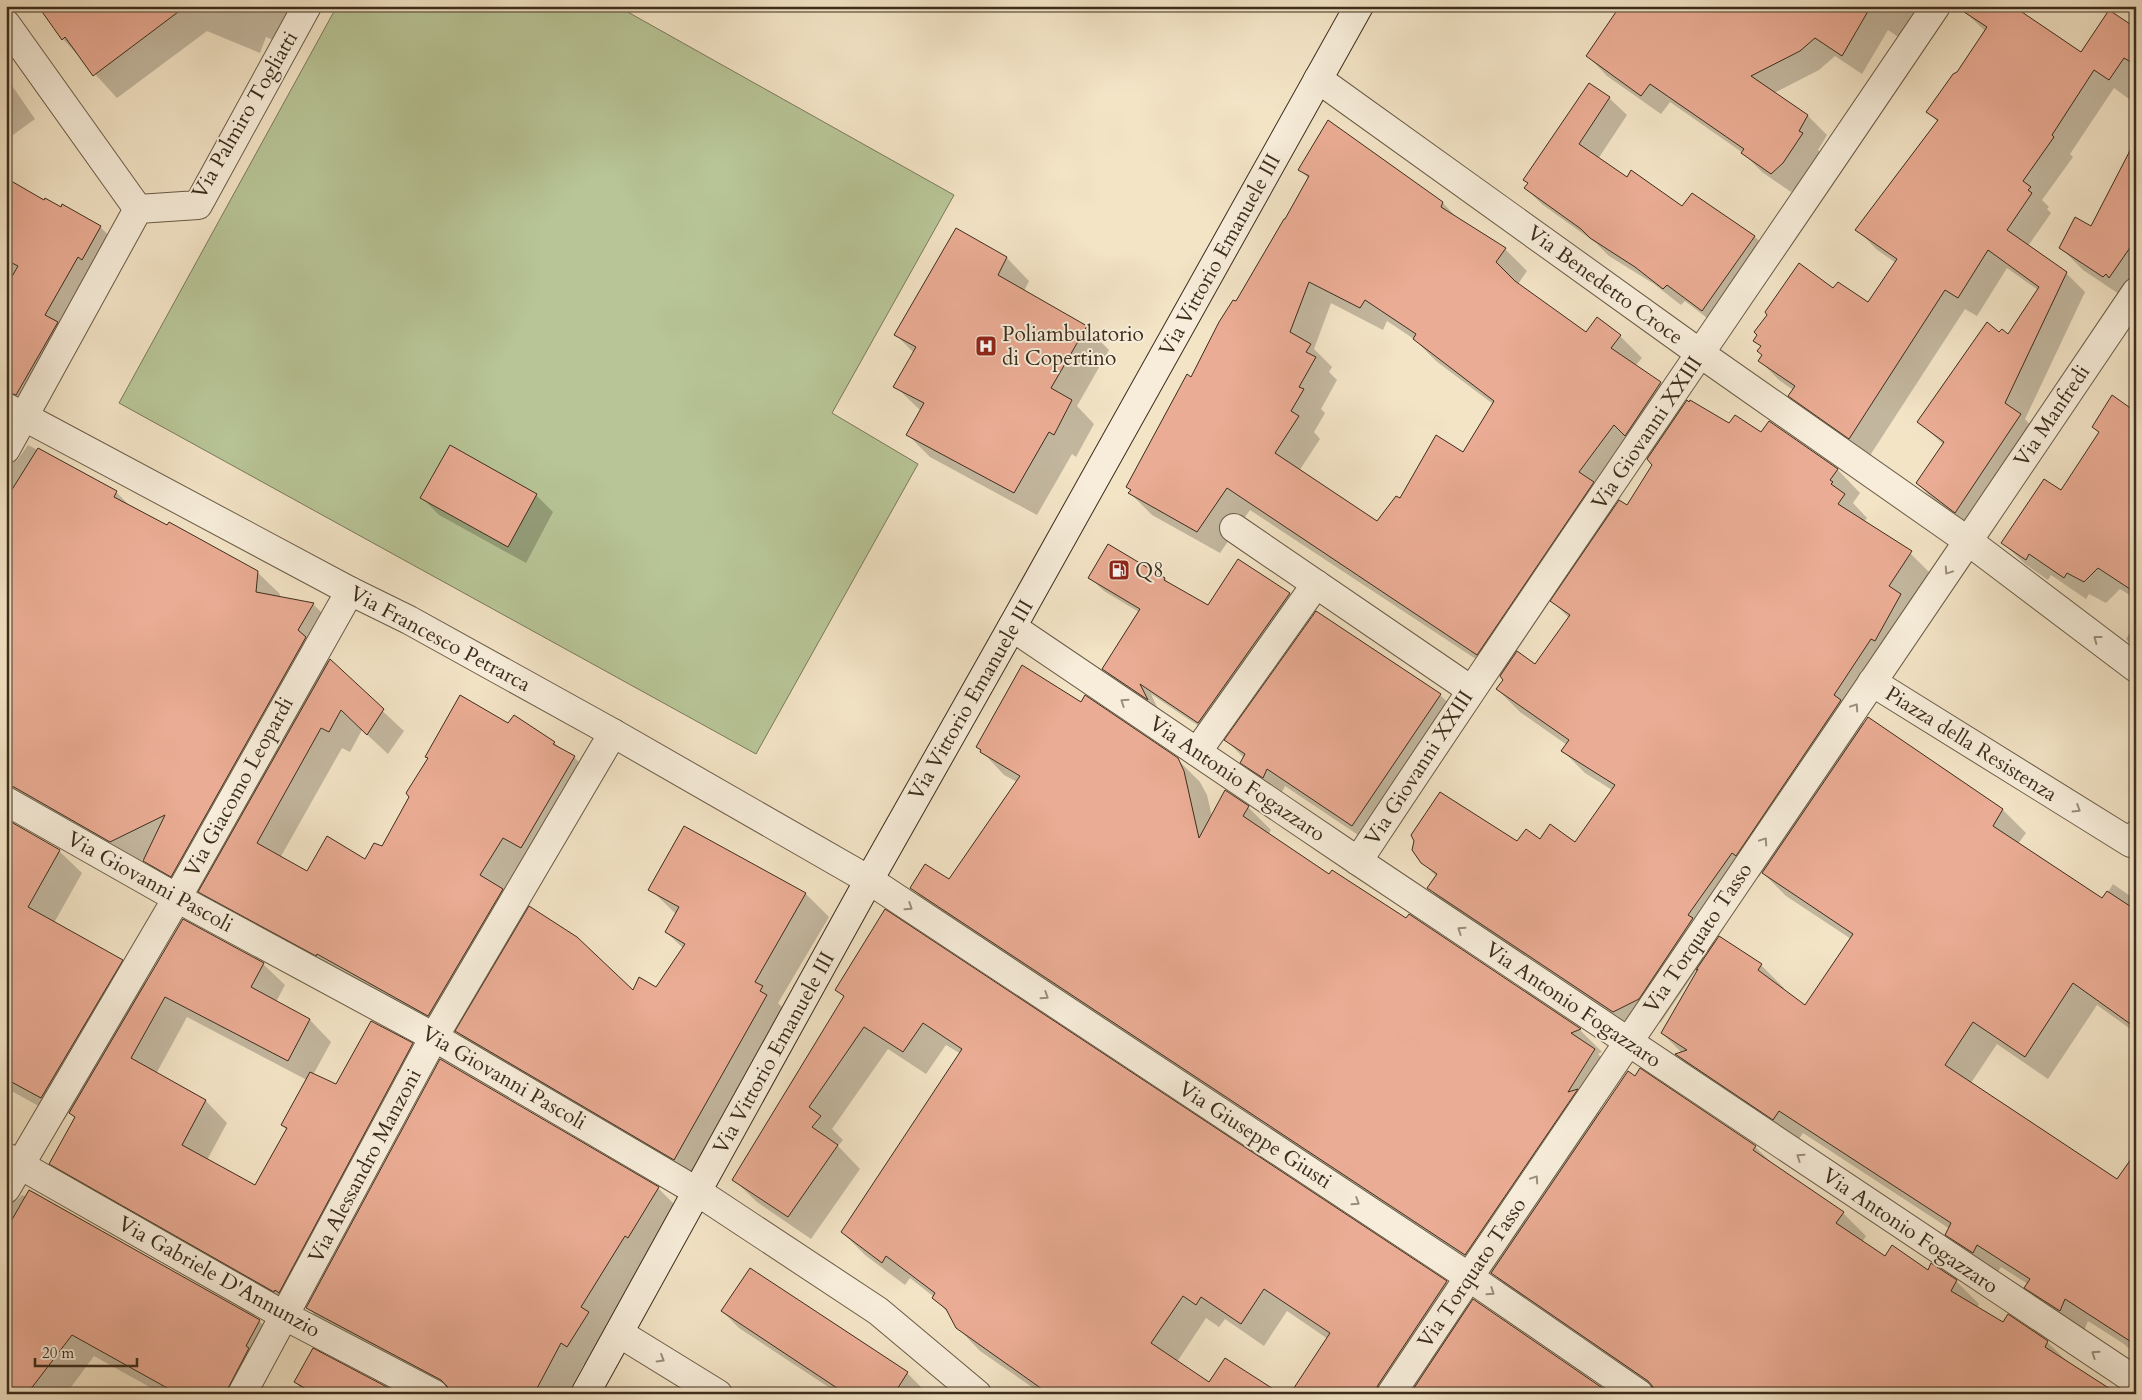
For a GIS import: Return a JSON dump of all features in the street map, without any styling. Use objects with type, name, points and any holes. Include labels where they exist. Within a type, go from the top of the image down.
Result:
[{"type":"street","name":"Via Palmiro Togliatti","points":[[138,209],[198,205],[307,6]]},
{"type":"street","name":"Via Vittorio Emanuele III","points":[[585,1394],[869,880],[1358,6]]},
{"type":"street","name":"Via Giovanni XXIII","points":[[1358,861],[1471,690],[1936,6]]},
{"type":"street","points":[[6,24],[138,209],[15,412],[6,449]]},
{"type":"street","name":"Via Benedetto Croce","points":[[1318,79],[1701,354],[1968,541]]},
{"type":"street","name":"Via Manfredi","points":[[1968,541],[2136,292]]},
{"type":"street","name":"Via Francesco Petrarca","points":[[15,412],[409,620],[613,733],[869,880]]},
{"type":"street","points":[[1234,528],[1471,690]]},
{"type":"street","points":[[1968,541],[2136,668]]},
{"type":"street","name":"Piazza della Resistenza","points":[[1968,541],[1872,682],[2134,842]]},
{"type":"street","points":[[1197,752],[1316,584]]},
{"type":"street","name":"Via Giacomo Leopardi","points":[[6,1189],[13,1161],[176,898],[350,590]]},
{"type":"street","name":"Via Antonio Fogazzaro","points":[[1012,627],[2136,1382]]},
{"type":"street","name":"Via Torquato Tasso","points":[[1391,1394],[1872,682]]},
{"type":"street","name":"Via Alessandro Manzoni","points":[[242,1394],[434,1037],[613,733]]},
{"type":"street","name":"Via Giovanni Pascoli","points":[[6,801],[176,898],[434,1037],[698,1192],[878,1311],[978,1394]]},
{"type":"street","name":"Via Giuseppe Giusti","points":[[869,880],[1469,1276],[1640,1394]]},
{"type":"street","name":"Via Gabriele D'Annunzio","points":[[13,1161],[285,1316],[434,1394]]},
{"type":"street","points":[[619,1334],[718,1394]]},
{"type":"green space","points":[[337,6],[617,6],[954,195],[832,413],[918,464],[756,754],[119,403]]},
{"type":"building","points":[[38,6],[186,6],[93,76],[65,37],[62,40]]},
{"type":"building","points":[[1620,6],[1871,6],[1842,56],[1815,38],[1800,51],[1751,76],[1808,115],[1799,131],[1803,133],[1783,163],[1771,174],[1741,153],[1744,149],[1650,84],[1641,96],[1586,56]]},
{"type":"building","points":[[1955,6],[2013,6],[2081,52],[2109,10],[2136,28],[2136,65],[2124,58],[2109,80],[2094,70],[2052,135],[2054,137],[2023,181],[2031,187],[2028,190],[2032,193],[2007,230],[2067,272],[2005,403],[2021,414],[1955,513],[1916,483],[1944,442],[1917,422],[1987,322],[1999,332],[2002,329],[2008,334],[2039,287],[1988,250],[1958,298],[1945,290],[1849,439],[1788,396],[1795,386],[1758,361],[1762,355],[1757,351],[1761,346],[1753,341],[1757,335],[1754,332],[1767,315],[1765,312],[1799,263],[1833,288],[1838,282],[1868,302],[1897,259],[1855,230],[1938,120],[1926,112],[1953,74],[1957,72],[1987,27]]},
{"type":"building","points":[[1589,83],[1610,97],[1579,144],[1627,177],[1631,170],[1682,206],[1692,193],[1755,236],[1702,311],[1667,285],[1663,289],[1635,267],[1590,238],[1581,229],[1524,188],[1528,183],[1523,180]]},
{"type":"building","points":[[1328,120],[1443,202],[1441,207],[1506,248],[1496,262],[1515,281],[1586,332],[1597,317],[1621,335],[1611,348],[1661,382],[1625,436],[1614,425],[1579,472],[1594,482],[1477,655],[1227,488],[1197,532],[1128,493],[1131,490],[1126,487],[1187,374],[1191,377],[1219,322],[1233,300],[1236,301],[1309,176],[1298,170]],"holes":[[[1309,282],[1360,308],[1365,300],[1416,334],[1413,339],[1494,401],[1463,452],[1436,435],[1400,498],[1396,496],[1377,521],[1275,453],[1299,416],[1291,411],[1304,389],[1299,387],[1316,357],[1306,352],[1311,344],[1290,332]]]},
{"type":"building","points":[[2136,139],[2136,239],[2109,278],[2106,274],[2103,277],[2059,248],[2075,217],[2091,226]]},
{"type":"building","points":[[6,178],[44,200],[45,198],[61,207],[62,204],[101,226],[82,260],[78,257],[45,315],[58,322],[16,395],[6,392],[6,287],[18,266],[6,260]]},
{"type":"building","points":[[956,228],[1007,257],[998,275],[1087,326],[1051,388],[1072,400],[1054,435],[1049,432],[1014,493],[906,435],[924,403],[893,387],[916,347],[894,335]]},
{"type":"building","points":[[2112,395],[2136,412],[2136,593],[2098,568],[2084,582],[2067,573],[2064,578],[2029,554],[2026,560],[2001,543],[2044,479],[2061,490],[2099,432],[2092,427]]},
{"type":"building","points":[[1687,400],[1729,423],[1735,415],[1761,432],[1769,421],[1838,469],[1830,480],[1833,482],[1831,484],[1845,494],[1838,504],[1912,551],[1889,586],[1901,594],[1875,641],[1871,639],[1834,695],[1841,700],[1736,856],[1732,853],[1688,915],[1693,918],[1639,999],[1613,1012],[1427,888],[1437,874],[1421,863],[1412,850],[1414,841],[1411,835],[1440,792],[1517,841],[1526,829],[1540,839],[1550,824],[1575,842],[1615,785],[1561,751],[1569,740],[1496,689],[1503,680],[1500,676],[1517,651],[1535,664],[1570,615],[1550,601],[1619,500],[1627,505],[1652,465],[1647,459]]},
{"type":"building","points":[[450,445],[537,494],[508,547],[420,498]]},
{"type":"building","points":[[38,448],[117,491],[114,497],[167,525],[169,522],[258,571],[256,592],[314,603],[298,630],[306,637],[171,877],[143,861],[165,815],[110,842],[14,787],[6,785],[6,499]]},
{"type":"building","points":[[1108,544],[1165,578],[1164,580],[1208,605],[1238,559],[1290,593],[1198,723],[1140,684],[1148,700],[1102,669],[1140,609],[1088,578]]},
{"type":"building","points":[[1316,611],[1441,694],[1352,826],[1267,769],[1263,778],[1240,763],[1245,754],[1224,740]]},
{"type":"building","points":[[330,659],[384,709],[367,735],[341,710],[329,732],[321,728],[257,843],[307,871],[327,836],[365,859],[374,843],[382,846],[409,797],[406,793],[428,758],[425,757],[460,695],[508,723],[514,715],[555,742],[553,744],[575,756],[521,848],[503,838],[480,875],[503,889],[428,1016],[317,954],[316,956],[198,892]]},
{"type":"building","points":[[1022,665],[1081,702],[1085,695],[1178,758],[1184,771],[1199,838],[1225,790],[1249,806],[1243,816],[1329,874],[1332,870],[1406,918],[1409,914],[1581,1029],[1571,1033],[1595,1049],[1568,1092],[1578,1089],[1465,1255],[910,888],[925,864],[949,879],[1020,776],[980,752],[981,750],[976,747]]},
{"type":"building","points":[[1868,717],[2003,809],[1993,826],[2102,898],[2107,891],[2136,910],[2136,1028],[2073,983],[2025,1057],[1973,1022],[1945,1065],[2117,1179],[2136,1152],[2136,1345],[2065,1299],[2060,1311],[2024,1288],[2030,1279],[1977,1245],[1973,1253],[1945,1235],[1951,1223],[1779,1111],[1773,1120],[1675,1054],[1687,1050],[1661,1033],[1698,969],[1696,970],[1719,936],[1762,964],[1758,970],[1805,1005],[1853,934],[1762,873]]},
{"type":"building","points":[[6,819],[60,850],[28,907],[123,960],[41,1098],[6,1079]]},
{"type":"building","points":[[684,826],[806,893],[755,982],[763,986],[760,991],[767,995],[674,1160],[455,1031],[529,906],[577,937],[633,990],[639,977],[656,987],[685,944],[665,932],[679,907],[648,890]]},
{"type":"building","points":[[885,909],[1447,1281],[1378,1385],[1375,1394],[1290,1394],[1330,1333],[1264,1289],[1241,1324],[1201,1297],[1196,1305],[1183,1296],[1151,1343],[1209,1382],[1225,1358],[1281,1394],[1049,1394],[956,1328],[946,1309],[932,1298],[935,1293],[886,1256],[882,1263],[841,1232],[962,1049],[923,1023],[903,1052],[864,1027],[809,1107],[821,1116],[812,1127],[838,1145],[788,1217],[732,1180],[844,996],[835,990]]},
{"type":"building","points":[[183,919],[264,963],[251,987],[310,1019],[288,1061],[165,997],[131,1058],[206,1100],[182,1145],[255,1185],[287,1128],[281,1125],[310,1072],[336,1084],[371,1021],[413,1043],[279,1293],[275,1290],[274,1292],[49,1164],[75,1117],[69,1113]]},
{"type":"building","points":[[440,1059],[659,1187],[628,1238],[625,1236],[581,1307],[589,1312],[567,1347],[561,1343],[534,1394],[450,1394],[447,1386],[441,1380],[306,1308]]},
{"type":"building","points":[[1640,1068],[1756,1146],[1753,1150],[1844,1212],[1836,1223],[1885,1256],[1892,1245],[1928,1270],[1931,1263],[1957,1280],[1951,1291],[2003,1322],[2008,1314],[2048,1341],[2045,1347],[2118,1394],[1654,1394],[1653,1387],[1648,1381],[1491,1273],[1628,1071],[1635,1076]]},
{"type":"building","points":[[29,1190],[260,1320],[246,1346],[249,1348],[225,1394],[178,1394],[72,1335],[27,1394],[6,1394],[6,1230]]},
{"type":"building","points":[[750,1268],[908,1372],[894,1394],[846,1394],[721,1311]]},
{"type":"building","points":[[1473,1299],[1611,1394],[1410,1394]]},
{"type":"building","points":[[313,1348],[400,1394],[315,1394],[294,1382]]},
{"type":"place","name":"Poliambulatorio di Copertino","points":[[986,346]]},
{"type":"place","name":"Q8","points":[[1119,570]]}]
